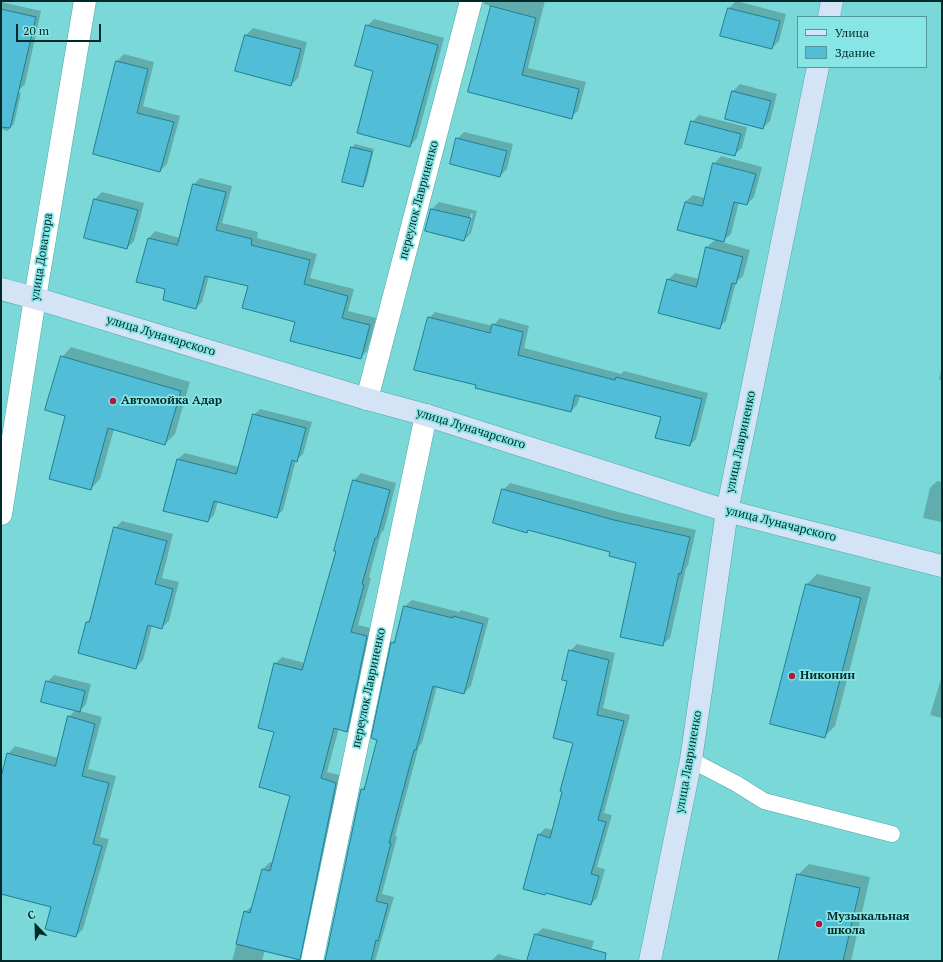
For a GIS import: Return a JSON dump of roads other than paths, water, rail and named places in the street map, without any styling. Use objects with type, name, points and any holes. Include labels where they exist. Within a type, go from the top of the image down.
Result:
[{"type":"main road","points":[[829,16],[832,1]]},
{"type":"main road","name":"улица Лавриненко","points":[[650,961],[691,760],[727,511],[818,68]]},
{"type":"main road","name":"улица Луначарского","points":[[1,289],[367,399],[426,415],[727,511],[942,566]]},
{"type":"street","name":"улица Доватора","points":[[1,514],[35,298],[85,1]]},
{"type":"street","name":"переулок Лавриненко","points":[[367,399],[471,1]]},
{"type":"street","name":"переулок Лавриненко","points":[[312,961],[426,415]]},
{"type":"lane","points":[[691,760],[737,784],[764,801],[892,834]]},
{"type":"place","name":"Автомойка Адар","points":[[113,401]]},
{"type":"place","name":"Никонин","points":[[792,676]]},
{"type":"place","name":"Музыкальная школа","points":[[819,924]]}]
